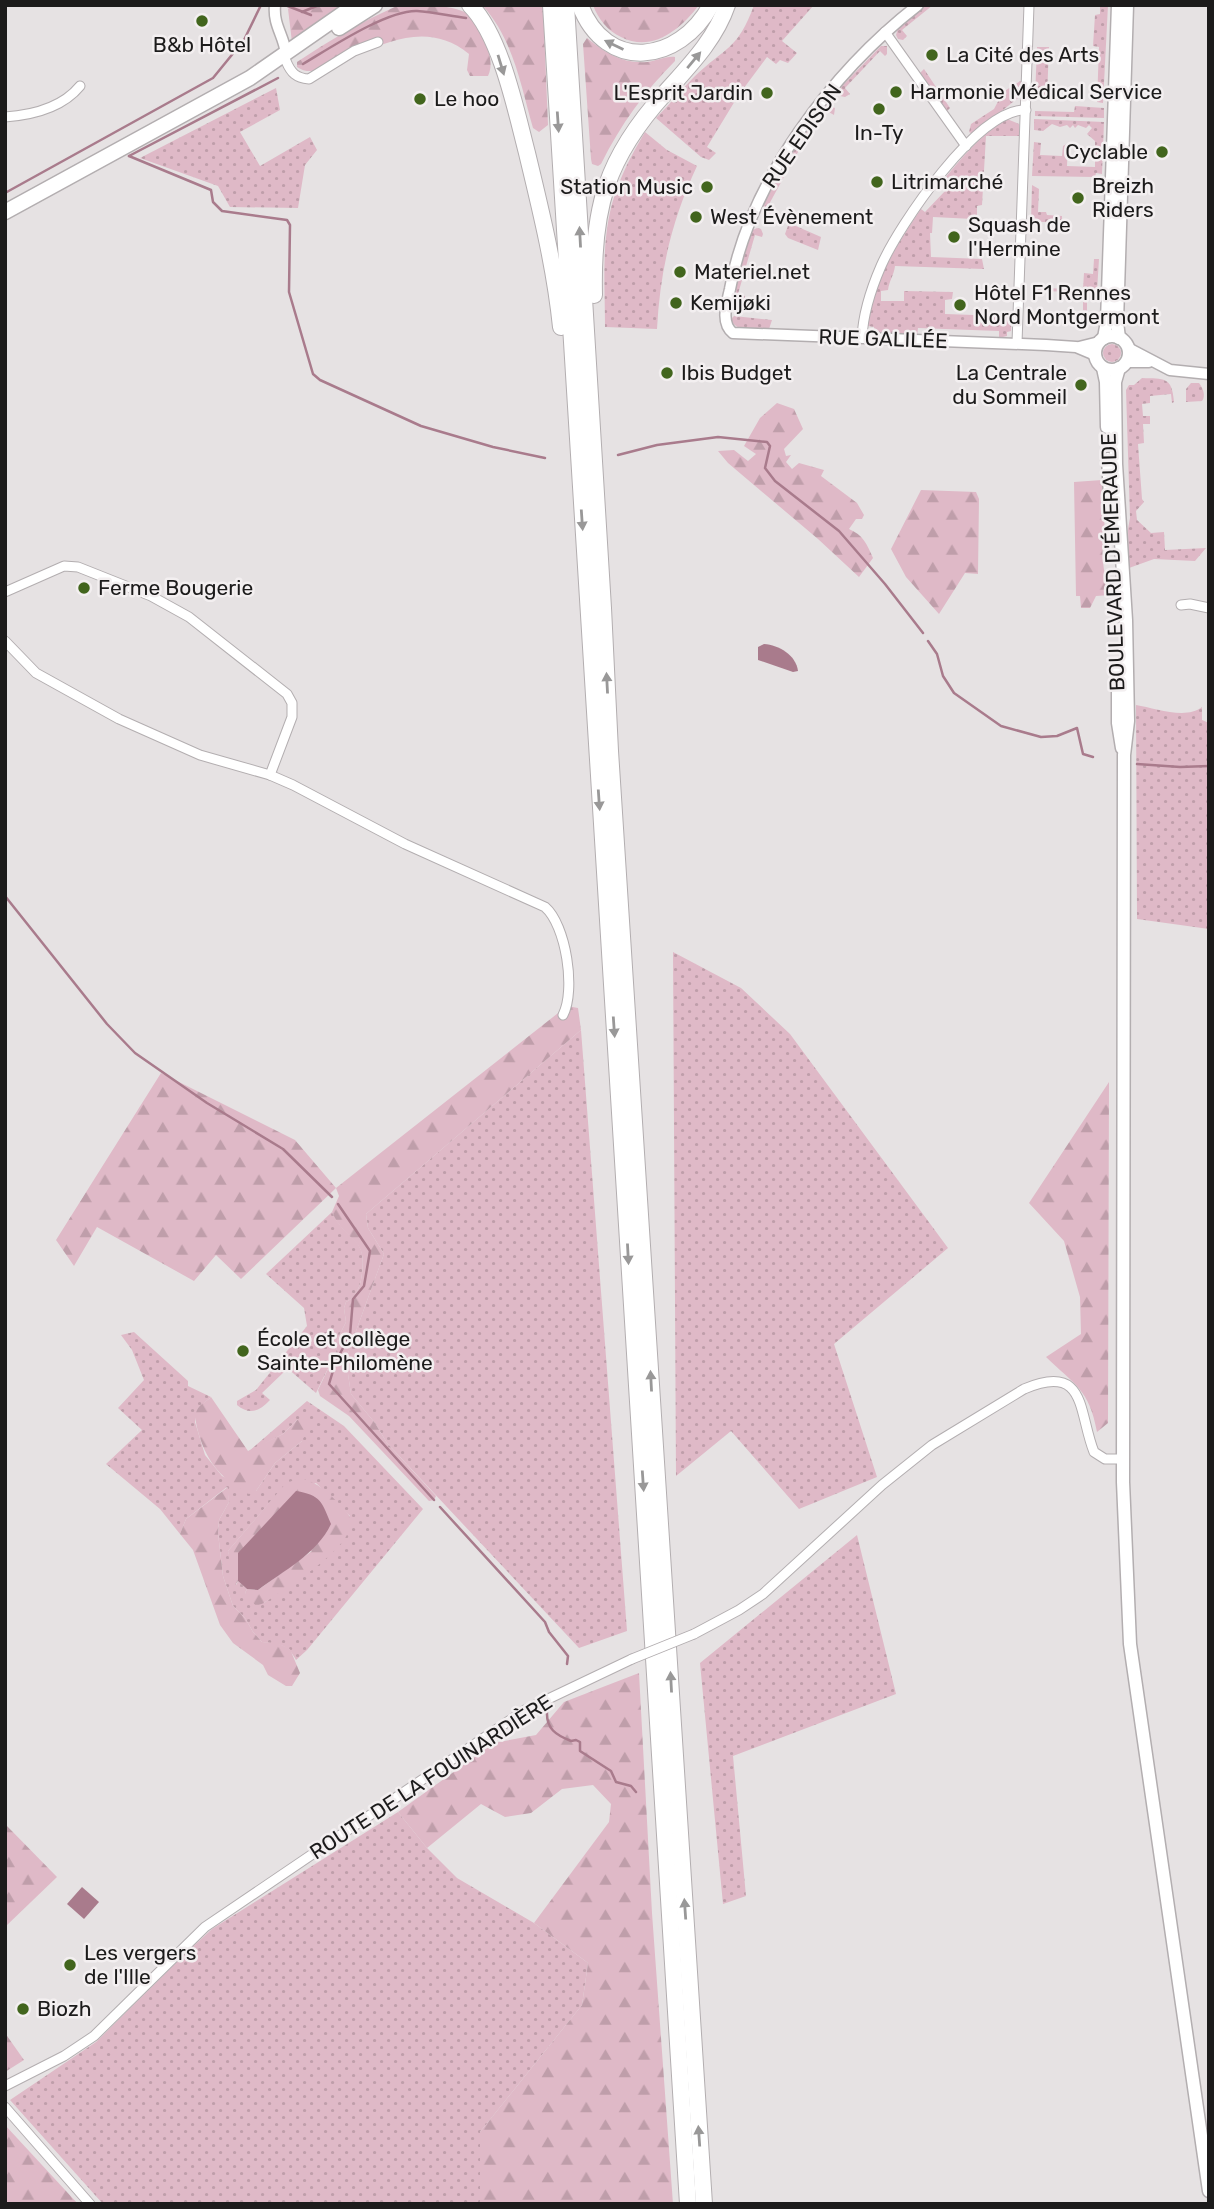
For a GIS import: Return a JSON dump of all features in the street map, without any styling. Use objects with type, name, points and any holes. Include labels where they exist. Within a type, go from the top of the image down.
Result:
[{"type":"highway","points":[[470,5],[483,19],[497,50],[518,118],[553,269],[567,383],[586,452]]},
{"type":"highway","points":[[551,5],[610,751],[704,2204]]},
{"type":"highway","points":[[566,5],[586,452],[688,2204]]},
{"type":"highway","points":[[580,5],[585,19],[597,36],[622,50],[644,53],[668,47],[685,37],[711,5]]},
{"type":"highway","points":[[586,452],[594,260],[597,219],[603,196],[629,137],[700,52],[722,18],[727,5]]},
{"type":"main road","points":[[286,58],[355,5]]},
{"type":"main road","points":[[5,212],[286,58],[375,5]]},
{"type":"main road","points":[[1118,5],[1107,321],[1102,340],[1094,355],[1098,364],[1111,370],[1124,360]]},
{"type":"main road","points":[[1127,5],[1116,322],[1124,360],[1115,382],[1128,721],[1124,755],[1124,1526],[1130,1644],[1209,2191]]},
{"type":"main road","points":[[1102,340],[1119,338]]},
{"type":"main road","name":"BOULEVARD D'ÉMERAUDE","points":[[1103,368],[1106,382],[1108,464],[1116,576],[1118,723],[1119,741],[1124,755]]},
{"type":"street","name":"RUE EDISON","points":[[733,333],[727,329],[725,322],[733,274],[751,217],[766,187],[786,153],[828,96],[886,32],[918,5]]},
{"type":"street","points":[[1017,343],[1029,5]]},
{"type":"street","points":[[275,9],[274,20],[284,44],[291,73],[296,76],[309,79],[354,51],[378,41]]},
{"type":"street","points":[[886,32],[966,146]]},
{"type":"street","points":[[5,117],[43,111],[69,99],[80,86]]},
{"type":"street","points":[[862,338],[869,298],[881,264],[936,179],[966,146],[999,118],[1012,111],[1026,110]]},
{"type":"street","name":"RUE GALILÉE","points":[[733,333],[1076,347],[1102,340]]},
{"type":"street","name":"RUE GALILÉE","points":[[1076,347],[1094,355]]},
{"type":"street","points":[[1124,360],[1155,363],[1175,372],[1209,374]]},
{"type":"street","points":[[5,592],[65,566],[78,566],[151,596],[188,617],[287,694],[292,703],[292,717],[270,775]]},
{"type":"street","points":[[1181,605],[1209,608]]},
{"type":"street","points":[[5,641],[36,673],[101,710],[200,755],[270,775],[314,794],[405,844],[545,907],[552,913],[560,929],[566,961],[569,996],[563,1014]]},
{"type":"street","name":"ROUTE DE LA FOUINARDIÈRE","points":[[5,2086],[64,2056],[94,2036],[205,1927],[525,1710],[694,1634],[763,1594],[882,1485],[932,1445],[1024,1390],[1040,1382],[1051,1381],[1070,1388],[1082,1404],[1094,1452],[1105,1459],[1123,1459]]},
{"type":"street","points":[[5,2107],[90,2204]]},
{"type":"green space","points":[[292,5],[346,5],[292,42],[288,9]]},
{"type":"green space","points":[[399,5],[439,6],[468,14],[478,24],[490,56],[488,76],[470,76],[467,70],[469,54],[444,40],[419,37],[394,41],[329,68],[311,71],[297,67],[297,62],[322,46]]},
{"type":"green space","points":[[482,5],[543,5],[548,125],[539,132],[533,128],[509,47],[493,18]]},
{"type":"green space","points":[[593,5],[699,5],[674,30],[644,42],[632,41],[612,31],[601,20]]},
{"type":"green space","points":[[754,5],[814,5],[782,41],[797,53],[788,63],[780,60],[776,64],[767,57],[738,96],[707,147],[716,153],[709,160],[701,157],[656,118],[694,77],[730,47],[742,31]]},
{"type":"green space","points":[[926,5],[933,5],[902,30],[907,36],[903,40],[898,39],[898,28]]},
{"type":"green space","points":[[1100,5],[1108,5],[1103,103],[1097,102],[1099,47],[1093,46],[1095,15],[1100,14]]},
{"type":"green space","points":[[587,38],[608,53],[630,61],[647,62],[675,57],[675,61],[634,109],[598,166],[592,164],[591,159],[583,44]]},
{"type":"green space","points":[[881,46],[887,46],[887,54],[885,56],[880,51],[845,88],[850,94],[840,96],[842,86]]},
{"type":"green space","points":[[1037,47],[1049,47],[1047,97],[1035,97]]},
{"type":"green space","points":[[924,69],[950,108],[947,111],[920,73]]},
{"type":"green space","points":[[1022,80],[1018,98],[973,134],[969,132],[971,124],[994,109],[1003,92]]},
{"type":"green space","points":[[276,88],[280,110],[240,132],[260,166],[310,137],[317,150],[305,165],[298,208],[230,207],[218,186],[140,158]]},
{"type":"green space","points":[[828,105],[835,108],[834,115],[827,111],[796,155],[792,153],[824,107]]},
{"type":"green space","points":[[1075,106],[1104,108],[1104,118],[1035,116],[1035,111],[1074,112]]},
{"type":"green space","points":[[1007,119],[1019,124],[1020,136],[986,136],[982,205],[977,206],[977,216],[973,219],[933,217],[930,233],[931,257],[982,259],[984,269],[895,266],[888,290],[881,291],[881,301],[904,301],[904,291],[953,292],[952,299],[945,300],[945,314],[974,315],[974,322],[987,323],[988,315],[1005,316],[1005,312],[1012,316],[1011,331],[1007,332],[1007,336],[999,338],[999,331],[918,328],[917,336],[874,333],[874,327],[868,326],[868,323],[875,292],[904,235],[921,209],[925,212],[946,190],[940,184],[963,157],[979,140]]},
{"type":"green space","points":[[1034,119],[1104,122],[1102,174],[1096,173],[1095,177],[1032,176],[1034,142],[1041,143],[1040,155],[1062,156],[1063,146],[1068,143],[1067,166],[1095,167],[1095,141],[1087,134],[1092,128],[1089,125],[1086,128],[1078,125],[1075,128],[1073,125],[1070,128],[1067,125],[1060,127],[1052,124],[1043,131],[1034,130]]},
{"type":"green space","points":[[645,132],[667,150],[697,166],[669,246],[657,329],[605,327],[608,220],[621,179]]},
{"type":"green space","points":[[788,159],[792,162],[767,208],[773,212],[767,217],[762,213],[762,207]]},
{"type":"green space","points":[[1032,185],[1039,189],[1038,212],[1062,216],[1062,222],[1031,222]]},
{"type":"green space","points":[[789,223],[821,237],[818,250],[788,238],[785,234]]},
{"type":"green space","points":[[761,229],[763,234],[762,237],[755,235],[738,294],[745,296],[744,301],[737,303],[733,299],[741,261],[753,230]]},
{"type":"green space","points":[[1094,259],[1099,259],[1097,291],[1087,290],[1087,311],[1083,310],[1083,292],[1036,291],[1036,288],[1083,289],[1084,273],[1093,274]]},
{"type":"green space","points":[[734,316],[772,320],[769,329],[747,330],[734,324],[731,319]]},
{"type":"green space","points":[[1108,344],[1116,344],[1121,353],[1119,360],[1108,362],[1103,357],[1103,349]]},
{"type":"green space","points":[[1142,378],[1169,383],[1174,402],[1172,403],[1171,394],[1150,396],[1150,403],[1142,404],[1143,416],[1150,416],[1150,424],[1143,424],[1144,443],[1138,444],[1144,502],[1136,511],[1137,520],[1151,533],[1164,532],[1165,550],[1206,548],[1195,561],[1154,559],[1129,568],[1126,390],[1129,385],[1134,385]]},
{"type":"green space","points":[[1191,383],[1199,383],[1204,394],[1202,401],[1186,402],[1186,389]]},
{"type":"green space","points":[[777,403],[794,409],[803,429],[784,449],[786,456],[791,455],[786,462],[792,469],[799,463],[824,470],[821,476],[857,503],[864,515],[862,519],[856,519],[849,529],[864,540],[873,558],[859,577],[728,463],[718,451],[734,450],[748,461],[756,454],[744,446],[760,418]]},
{"type":"green space","points":[[1102,480],[1105,535],[1103,557],[1110,595],[1096,596],[1090,608],[1081,608],[1080,596],[1076,596],[1074,482]]},
{"type":"green space","points":[[921,490],[976,492],[979,499],[978,574],[965,573],[939,614],[906,577],[891,549]]},
{"type":"green space","points":[[1136,705],[1179,713],[1188,713],[1202,707],[1202,720],[1209,723],[1209,929],[1137,919]]},
{"type":"green space","points":[[673,952],[741,988],[790,1034],[948,1248],[834,1344],[877,1477],[799,1509],[731,1431],[676,1476]]},
{"type":"green space","points":[[567,1006],[578,1008],[581,1030],[366,1214],[368,1228],[384,1254],[348,1353],[351,1394],[375,1423],[387,1443],[436,1496],[434,1500],[429,1501],[349,1416],[320,1396],[318,1390],[336,1352],[338,1338],[346,1322],[344,1308],[346,1302],[358,1290],[363,1265],[360,1247],[344,1231],[332,1212],[339,1196],[336,1188]]},
{"type":"green space","points":[[581,1030],[627,1631],[579,1648],[387,1443],[375,1423],[351,1394],[348,1353],[384,1254],[368,1228],[366,1214]]},
{"type":"green space","points":[[161,1073],[295,1140],[336,1188],[241,1279],[216,1255],[194,1281],[97,1227],[74,1266],[56,1240]]},
{"type":"green space","points":[[1109,1082],[1108,1423],[1097,1432],[1085,1397],[1046,1357],[1081,1334],[1080,1297],[1064,1241],[1029,1203]]},
{"type":"green space","points":[[332,1212],[338,1223],[360,1247],[363,1265],[358,1290],[346,1302],[344,1308],[346,1322],[338,1338],[336,1352],[316,1393],[279,1361],[307,1326],[304,1308],[266,1274]]},
{"type":"green space","points":[[134,1332],[188,1381],[188,1386],[211,1397],[198,1408],[195,1422],[205,1455],[222,1476],[256,1491],[275,1463],[302,1441],[298,1419],[283,1434],[248,1452],[307,1401],[344,1426],[423,1509],[296,1660],[290,1651],[282,1646],[262,1642],[233,1606],[223,1576],[218,1533],[219,1520],[229,1502],[227,1487],[186,1519],[180,1534],[160,1509],[106,1464],[142,1430],[118,1408],[144,1380],[132,1350],[121,1335]],"holes":[[[316,1483],[350,1516],[276,1594],[264,1603],[245,1593],[247,1589],[238,1581],[236,1585],[228,1551],[271,1501]]]},
{"type":"green space","points":[[276,1365],[284,1372],[262,1393],[270,1400],[254,1411],[237,1405],[237,1401],[256,1390]]},
{"type":"green space","points":[[211,1397],[248,1451],[283,1434],[298,1419],[311,1422],[302,1441],[275,1463],[256,1491],[249,1494],[231,1483],[217,1470],[207,1454],[199,1435],[196,1414],[199,1407]]},
{"type":"green space","points":[[301,1478],[318,1485],[336,1500],[350,1518],[350,1529],[343,1541],[318,1566],[256,1606],[245,1593],[247,1589],[258,1590],[312,1551],[238,1563],[238,1581],[235,1585],[228,1551],[286,1483]]},
{"type":"green space","points":[[228,1487],[229,1502],[219,1520],[218,1533],[223,1576],[233,1606],[262,1642],[277,1643],[290,1649],[300,1673],[292,1686],[286,1686],[268,1675],[263,1665],[233,1643],[220,1625],[193,1550],[180,1534],[186,1519]]},
{"type":"green space","points":[[857,1535],[896,1694],[733,1756],[746,1896],[723,1904],[700,1663]]},
{"type":"green space","points":[[639,1673],[652,1913],[673,2204],[480,2204],[480,2132],[582,2005],[588,1963],[534,1923],[609,1822],[611,1804],[593,1785],[562,1789],[531,1813],[505,1817],[481,1804],[427,1848],[398,1812],[494,1743],[536,1735],[564,1702]]},
{"type":"green space","points":[[398,1812],[427,1848],[457,1878],[534,1923],[588,1963],[582,2005],[480,2132],[480,2204],[103,2204],[10,2100],[96,2042],[212,1929]]},
{"type":"green space","points":[[5,1824],[57,1877],[5,1927]]},
{"type":"green space","points":[[5,2033],[24,2060],[5,2072]]},
{"type":"green space","points":[[5,2125],[78,2204],[5,2204]]},
{"type":"shaded area","points":[[764,644],[786,652],[794,660],[798,671],[793,672],[758,660],[758,647]]},
{"type":"shaded area","points":[[296,1491],[316,1497],[331,1524],[325,1535],[299,1561],[258,1590],[247,1589],[238,1581],[238,1553]]},
{"type":"shaded area","points":[[82,1887],[99,1902],[84,1919],[67,1904]]},
{"type":"waterway","points":[[5,193],[213,78],[244,40],[261,5]]},
{"type":"waterway","points":[[285,5],[311,15]]},
{"type":"waterway","points":[[302,12],[319,5]]},
{"type":"waterway","points":[[303,64],[359,31],[405,12],[417,11],[466,18]]},
{"type":"waterway","points":[[129,156],[278,78]]},
{"type":"waterway","points":[[129,156],[211,190],[213,202],[222,211],[287,220],[290,225],[289,292],[313,374],[320,380],[421,426],[493,447],[545,458]]},
{"type":"waterway","points":[[618,455],[657,445],[718,437],[767,442],[770,446],[765,468],[775,481],[839,531],[923,633]]},
{"type":"waterway","points":[[928,641],[937,654],[943,676],[954,693],[1001,726],[1041,737],[1057,736],[1077,728],[1083,754],[1093,757]]},
{"type":"waterway","points":[[1137,764],[1209,766]]},
{"type":"waterway","points":[[5,896],[107,1024],[135,1053],[207,1103],[283,1149],[332,1197]]},
{"type":"waterway","points":[[338,1204],[370,1251],[364,1286],[353,1299],[350,1335],[336,1361],[329,1384],[434,1500]]},
{"type":"waterway","points":[[440,1507],[545,1622],[549,1632],[568,1656],[567,1664]]},
{"type":"waterway","points":[[551,1704],[554,1706],[547,1711],[550,1727],[566,1739],[580,1742],[580,1751],[611,1771],[616,1782],[631,1786],[636,1792]]},
{"type":"place","name":"B&b Hôtel","points":[[202,21]]},
{"type":"place","name":"La Cité des Arts","points":[[932,55]]},
{"type":"place","name":"Harmonie Médical Service","points":[[896,92]]},
{"type":"place","name":"L'Esprit Jardin","points":[[767,93]]},
{"type":"place","name":"Le hoo","points":[[420,99]]},
{"type":"place","name":"In-Ty","points":[[879,109]]},
{"type":"place","name":"Cyclable","points":[[1162,152]]},
{"type":"place","name":"Litrimarché","points":[[877,182]]},
{"type":"place","name":"Station Music","points":[[707,187]]},
{"type":"place","name":"Breizh Riders","points":[[1078,198]]},
{"type":"place","name":"West Évènement","points":[[696,217]]},
{"type":"place","name":"Squash de l'Hermine","points":[[954,237]]},
{"type":"place","name":"Materiel.net","points":[[680,272]]},
{"type":"place","name":"Kemijøki","points":[[676,303]]},
{"type":"place","name":"Hôtel F1 Rennes Nord Montgermont","points":[[960,305]]},
{"type":"place","name":"Ibis Budget","points":[[667,373]]},
{"type":"place","name":"La Centrale du Sommeil","points":[[1081,385]]},
{"type":"place","name":"Ferme Bougerie","points":[[84,588]]},
{"type":"place","name":"École et collège Sainte-Philomène","points":[[243,1351]]},
{"type":"place","name":"Les vergers de l'Ille","points":[[70,1965]]},
{"type":"place","name":"Biozh","points":[[23,2009]]}]
